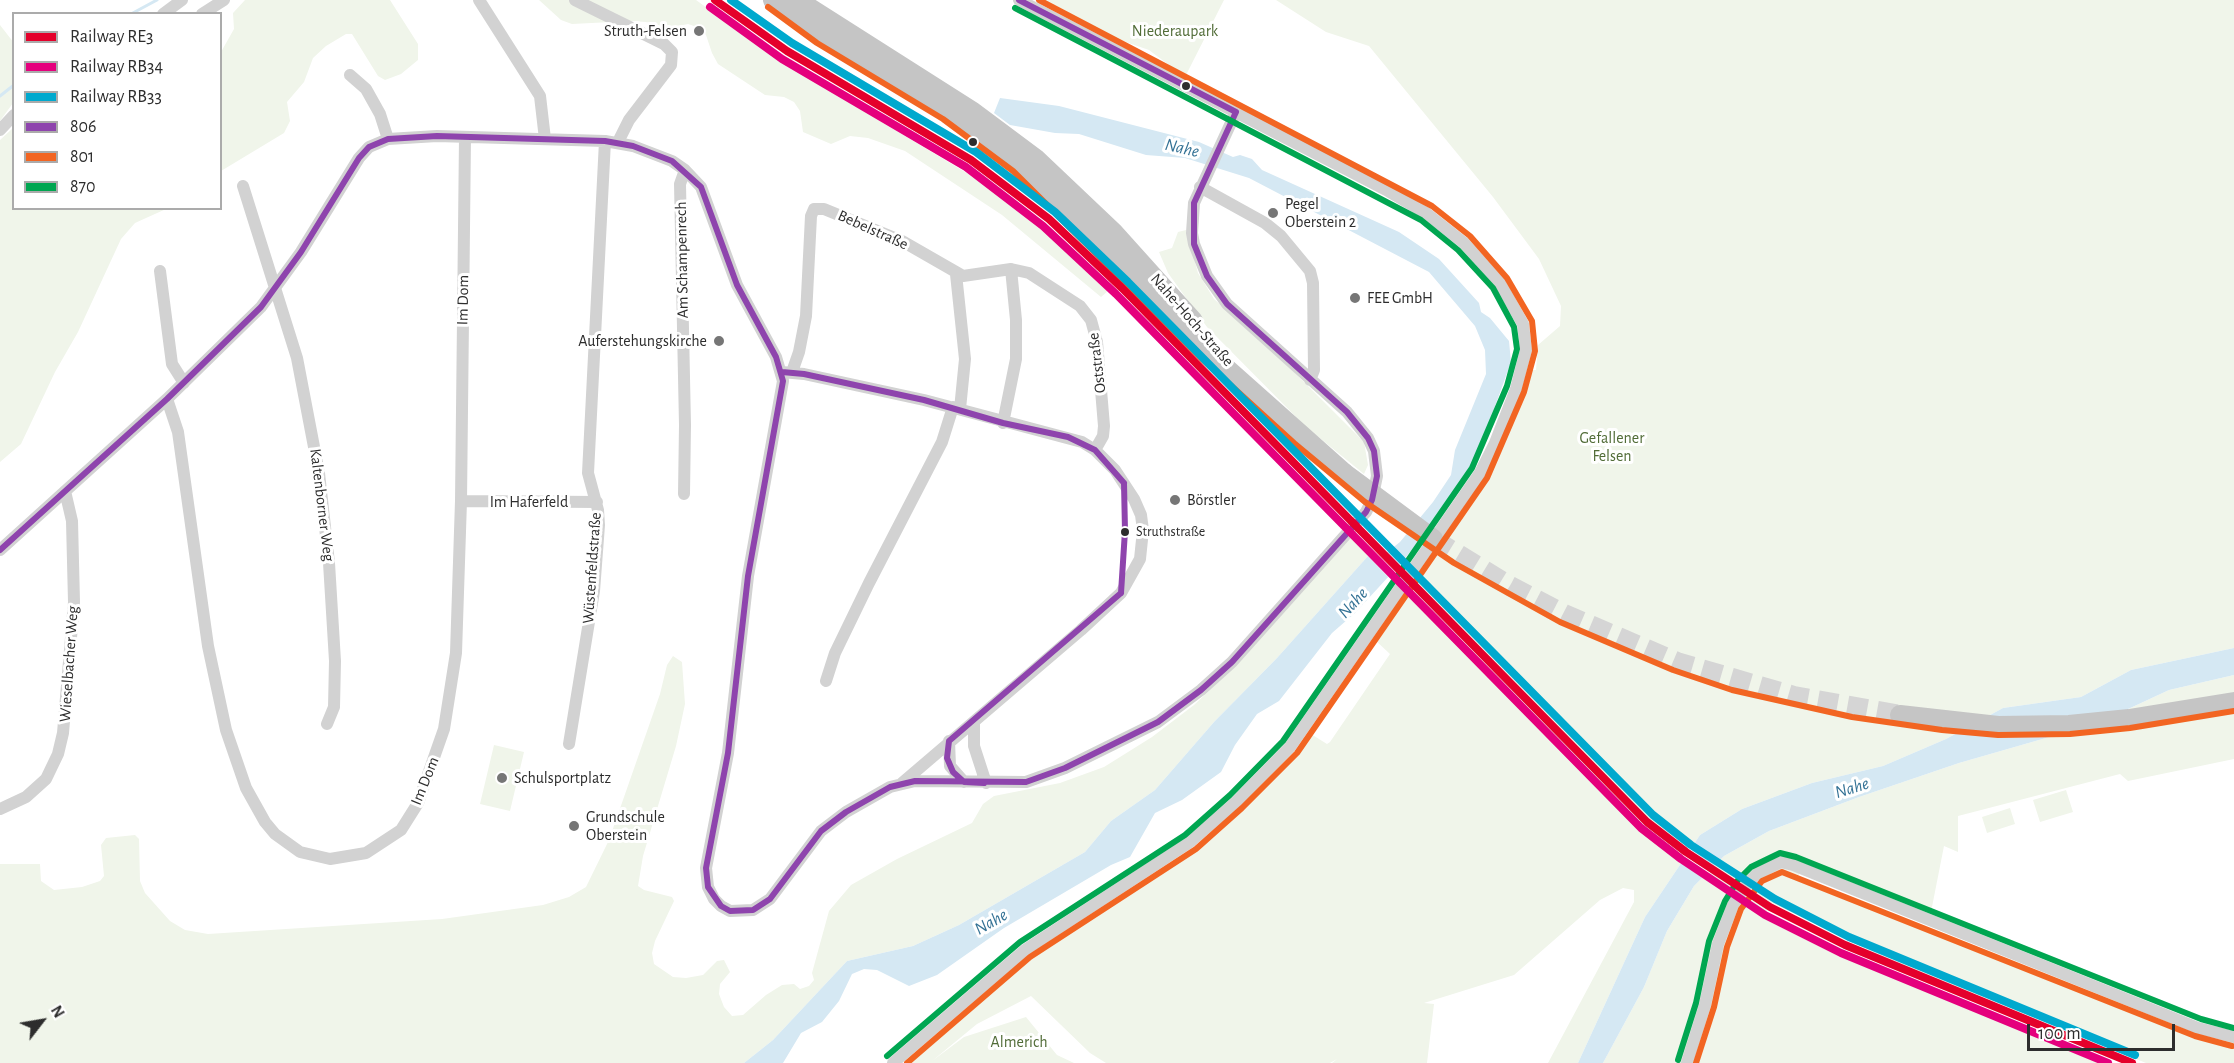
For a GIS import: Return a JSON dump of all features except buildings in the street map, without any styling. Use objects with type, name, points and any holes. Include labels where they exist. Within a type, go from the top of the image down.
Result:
[{"type":"main road","name":"Nahe-Hoch-Straße","points":[[773,0],[838,45],[948,112],[1019,164],[1072,214],[1189,334],[1257,396]]},
{"type":"main road","name":"Nahe-Hoch-Straße","points":[[797,0],[973,112],[1054,175],[1159,281],[1257,396]]},
{"type":"main road","points":[[1257,396],[1344,473],[1433,539]]},
{"type":"main road","points":[[1900,715],[1943,722],[1998,726],[2069,725],[2234,702]]},
{"type":"street","points":[[166,12],[182,0]]},
{"type":"street","points":[[205,12],[224,0]]},
{"type":"street","points":[[478,0],[540,96],[545,139]]},
{"type":"street","points":[[575,0],[664,44],[672,52],[671,65],[629,120],[618,142]]},
{"type":"street","points":[[893,1063],[1025,950],[1190,842],[1272,767],[1304,730],[1463,501],[1495,443],[1516,389],[1526,350],[1523,324],[1500,283],[1464,243],[1446,227],[1402,199],[1019,0]]},
{"type":"street","points":[[350,75],[366,89],[380,114],[388,139]]},
{"type":"street","points":[[902,783],[1026,782],[1044,777],[1137,735],[1177,709],[1232,662],[1359,522],[1372,500],[1376,486],[1374,451],[1354,419],[1227,303],[1207,276],[1192,233],[1194,203],[1236,112]]},
{"type":"street","points":[[0,130],[12,117]]},
{"type":"street","points":[[0,550],[167,399],[239,330],[276,288],[363,152],[388,139],[465,137],[618,142],[654,153],[685,170],[701,187],[737,285],[787,372],[782,388],[747,576],[728,753],[706,868],[706,878],[714,899],[730,911],[741,912],[762,905],[779,887],[821,831],[870,798],[902,783],[1103,611],[1121,593],[1135,570],[1142,545],[1141,515],[1124,483],[1095,450],[1068,438],[1003,423],[956,408],[787,372]]},
{"type":"street","name":"Im Dom","points":[[167,399],[176,421],[202,615],[232,753],[246,788],[264,822],[286,844],[300,852],[330,858],[366,853],[401,830],[418,803],[444,729],[453,672],[458,625],[461,501],[465,137]]},
{"type":"street","name":"Wüstenfeldstraße","points":[[569,744],[594,591],[598,525],[597,502],[588,474],[605,141]]},
{"type":"street","name":"Am Schampenrech","points":[[684,494],[686,425],[680,184],[685,170]]},
{"type":"street","points":[[1202,183],[1265,223],[1288,243],[1310,271],[1313,283],[1314,370],[1310,380]]},
{"type":"street","name":"Kaltenborner Weg","points":[[243,186],[276,288],[304,390],[326,528],[335,661],[334,707],[327,724]]},
{"type":"street","name":"Bebelstraße","points":[[787,372],[799,352],[806,316],[809,224],[814,209],[824,209],[881,231],[956,273]]},
{"type":"street","points":[[1003,423],[1016,359],[1016,320],[1011,269]]},
{"type":"street","name":"Oststraße","points":[[956,273],[969,276],[1011,269],[1029,273],[1056,288],[1080,306],[1091,320],[1097,342],[1104,426],[1103,436],[1095,450]]},
{"type":"street","points":[[160,271],[171,357],[175,371],[184,383]]},
{"type":"street","points":[[826,681],[835,653],[942,442],[956,408],[965,359],[956,273]]},
{"type":"street","name":"Wieselbacher Weg","points":[[0,809],[26,797],[46,779],[58,754],[63,733],[74,602],[72,521],[65,491]]},
{"type":"street","name":"Im Haferfeld","points":[[461,501],[597,502]]},
{"type":"street","points":[[974,722],[974,746],[986,783]]},
{"type":"street","points":[[949,741],[950,766],[964,782]]},
{"type":"street","points":[[1687,1063],[1705,1005],[1719,944],[1733,905],[1745,886],[1768,867],[1781,862],[2198,1028],[2234,1037]]},
{"type":"green space","points":[[245,0],[390,0],[418,44],[418,60],[401,74],[385,80],[378,76],[352,34],[346,34],[326,46],[313,58],[304,82],[287,102],[290,121],[284,133],[222,170],[222,50],[234,29],[233,13]]},
{"type":"green space","points":[[539,0],[696,0],[780,61],[985,184],[1041,228],[1108,291],[1101,297],[1002,215],[905,151],[868,138],[850,136],[831,144],[803,132],[800,111],[794,102],[784,97],[765,95],[718,64],[706,35],[700,28],[688,24],[664,29],[646,22],[631,21],[572,24],[561,20]]},
{"type":"green space","name":"Niederaupark","points":[[1041,0],[1224,0],[1185,77],[1149,50],[1114,38]]},
{"type":"green space","points":[[1276,0],[2234,0],[2234,648],[2131,670],[2081,697],[2003,708],[1946,739],[1883,766],[1812,783],[1742,809],[1700,835],[1645,917],[1578,1063],[1548,1063],[1634,902],[1634,890],[1623,888],[1600,900],[1514,975],[1424,1003],[1434,1004],[1427,1063],[1332,1063],[1337,1059],[1330,1063],[1106,1063],[1090,1053],[1031,996],[977,1024],[932,1061],[964,1037],[1026,1017],[1057,1055],[1074,1063],[906,1063],[1004,978],[1050,942],[1190,853],[1215,834],[1277,773],[1311,734],[1327,744],[1330,742],[1390,654],[1375,640],[1482,489],[1502,449],[1530,370],[1536,370],[1538,345],[1560,326],[1561,306],[1539,259],[1493,197],[1369,46],[1326,32]]},
{"type":"green space","points":[[0,25],[12,40],[12,104],[0,121]]},
{"type":"green space","points":[[12,129],[12,210],[164,210],[135,223],[121,239],[78,332],[55,372],[21,444],[0,462],[0,140]]},
{"type":"green space","points":[[1186,230],[1198,273],[1214,299],[1272,350],[1364,442],[1368,465],[1364,474],[1305,426],[1207,327],[1168,273],[1159,252],[1172,248],[1178,232]]},
{"type":"green space","points":[[1350,537],[1368,556],[1277,658],[1214,722],[1155,790],[1111,821],[1085,852],[959,925],[913,946],[847,961],[773,1040],[744,1063],[0,1063],[0,864],[40,864],[41,881],[54,890],[82,887],[100,881],[104,876],[101,845],[106,838],[135,835],[139,839],[140,881],[145,893],[170,921],[185,930],[208,934],[442,919],[543,905],[569,897],[586,887],[609,840],[660,694],[667,665],[673,656],[682,662],[685,704],[676,746],[643,856],[638,886],[644,890],[672,897],[674,901],[655,941],[652,953],[654,964],[673,977],[686,978],[703,975],[717,961],[724,960],[730,972],[720,984],[719,994],[724,1007],[732,1016],[743,1015],[766,995],[782,985],[794,984],[800,989],[809,986],[814,980],[812,973],[829,911],[851,885],[897,859],[972,823],[983,804],[994,796],[1060,783],[1104,767],[1152,737],[1194,705],[1228,673]]},
{"type":"green space","points":[[2234,675],[2234,759],[2128,781],[2120,774],[1958,816],[1958,852],[1944,846],[1931,912],[1804,861],[1798,877],[2215,1041],[2234,1043],[2234,1063],[2146,1063],[1881,956],[1772,903],[1764,916],[1781,926],[1875,971],[2106,1063],[1603,1063],[1644,987],[1667,931],[1694,886],[1724,856],[1769,831],[1859,797],[1959,763],[2098,723],[2169,690]]},
{"type":"green space","name":"Schulsportplatz","points":[[494,745],[524,752],[510,811],[480,804]]},
{"type":"green space","points":[[2066,790],[2073,812],[2040,822],[2033,800]]},
{"type":"green space","points":[[2010,808],[2015,824],[1987,833],[1982,817]]},
{"type":"water","name":"Nahe","points":[[1000,98],[1059,106],[1199,142],[1233,157],[1240,155],[1252,159],[1262,170],[1399,232],[1439,259],[1479,303],[1481,312],[1490,318],[1509,341],[1511,362],[1476,459],[1456,494],[1402,562],[1355,613],[1332,633],[1279,701],[1257,714],[1235,745],[1221,772],[1182,800],[1155,813],[1130,857],[1111,865],[1004,928],[937,975],[909,986],[877,970],[864,969],[852,974],[839,1001],[822,1022],[801,1033],[783,1063],[744,1063],[773,1040],[847,961],[913,946],[959,925],[1085,852],[1111,821],[1155,790],[1214,722],[1277,658],[1368,556],[1376,561],[1400,542],[1433,502],[1451,475],[1455,450],[1486,374],[1485,350],[1475,326],[1429,272],[1249,178],[1185,158],[1146,155],[1079,134],[1055,133],[1010,125],[994,113]]},
{"type":"water","name":"Nahe","points":[[2234,648],[2234,675],[2169,690],[2098,723],[1959,763],[1859,797],[1769,831],[1724,856],[1694,886],[1667,931],[1644,987],[1603,1063],[1578,1063],[1645,917],[1700,835],[1742,809],[1812,783],[1883,766],[1946,739],[2003,708],[2081,697],[2131,670]]},
{"type":"pier","points":[[1385,551],[1401,567],[1390,579],[1366,554],[1376,557]]},
{"type":"pier","points":[[1687,847],[1715,867],[1704,879],[1678,860]]},
{"type":"waterway","points":[[135,12],[157,0]]},
{"type":"waterway","points":[[0,96],[12,87]]},
{"type":"tunnel","points":[[1433,539],[1510,586],[1564,614],[1677,662],[1794,696],[1900,715]]},
{"type":"rail line","name":"RE3","points":[[715,0],[787,51],[971,160],[1049,219],[1122,288],[1647,822],[1686,852],[1770,907],[1845,945],[2132,1063]]},
{"type":"rail line","name":"RB33","points":[[731,0],[792,43],[976,152],[1055,212],[1128,282],[1653,815],[1691,845],[1775,899],[1849,937],[2135,1055]]},
{"type":"rail line","name":"RB34","points":[[710,7],[782,59],[966,167],[1043,226],[1116,294],[1641,828],[1681,859],[1765,915],[1841,953],[2108,1063]]},
{"type":"transit line","name":"806","points":[[1019,0],[1236,112]]},
{"type":"transit line","name":"801","points":[[907,1063],[1030,957],[1196,849],[1242,808],[1297,753],[1487,478],[1524,392],[1535,351],[1532,321],[1507,278],[1470,236],[1432,206],[1039,0]]},
{"type":"transit line","name":"801","points":[[768,7],[817,43],[943,119],[1013,171],[1203,360],[1294,443],[1365,502],[1454,563],[1560,622],[1673,670],[1732,690],[1852,717],[1942,730],[1998,735],[2070,734],[2130,728],[2234,711]]},
{"type":"transit line","name":"870","points":[[887,1056],[1020,942],[1185,835],[1230,795],[1283,741],[1472,468],[1507,386],[1517,349],[1514,327],[1493,288],[1458,250],[1421,220],[1015,8]]},
{"type":"transit line","name":"806","points":[[0,550],[167,399],[261,307],[301,252],[359,158],[369,147],[388,139],[437,136],[605,141],[633,146],[672,161],[701,187],[737,285],[776,357],[783,381],[748,576],[728,753],[706,868],[708,887],[721,906],[730,911],[753,910],[770,899],[821,831],[846,812],[890,787],[915,781],[1026,782],[1065,768],[1158,722],[1201,690],[1232,662],[1366,512],[1372,500],[1377,476],[1374,451],[1368,438],[1347,412],[1227,304],[1207,276],[1194,244],[1194,203],[1236,112]]},
{"type":"transit line","name":"806","points":[[782,372],[804,374],[924,400],[1003,423],[1068,437],[1095,450],[1124,483]]},
{"type":"transit line","name":"806","points":[[1121,593],[1125,531],[1124,483]]},
{"type":"transit line","name":"806","points":[[984,783],[964,782],[953,772],[947,758],[949,741],[1121,593]]},
{"type":"transit line","name":"870","points":[[1678,1060],[1696,1003],[1709,941],[1725,901],[1738,880],[1751,867],[1780,853],[1796,857],[2201,1019],[2234,1028]]},
{"type":"transit line","name":"801","points":[[1696,1063],[1714,1007],[1727,947],[1741,909],[1762,881],[1782,872],[2195,1036],[2232,1046]]},
{"type":"place","name":"Struth-Felsen","points":[[699,31]]},
{"type":"place","name":"Pegel Oberstein 2","points":[[1273,213]]},
{"type":"place","name":"FEE GmbH","points":[[1355,298]]},
{"type":"place","name":"Auferstehungskirche","points":[[719,341]]},
{"type":"place","name":"Börstler","points":[[1175,500]]},
{"type":"place","name":"Struthstraße","points":[[1125,532]]},
{"type":"place","name":"Schulsportplatz","points":[[502,778]]},
{"type":"place","name":"Grundschule Oberstein","points":[[574,826]]},
{"type":"park label","name":"Gefallener Felsen","points":[[1612,447]]},
{"type":"park label","name":"Almerich","points":[[1019,1042]]}]
